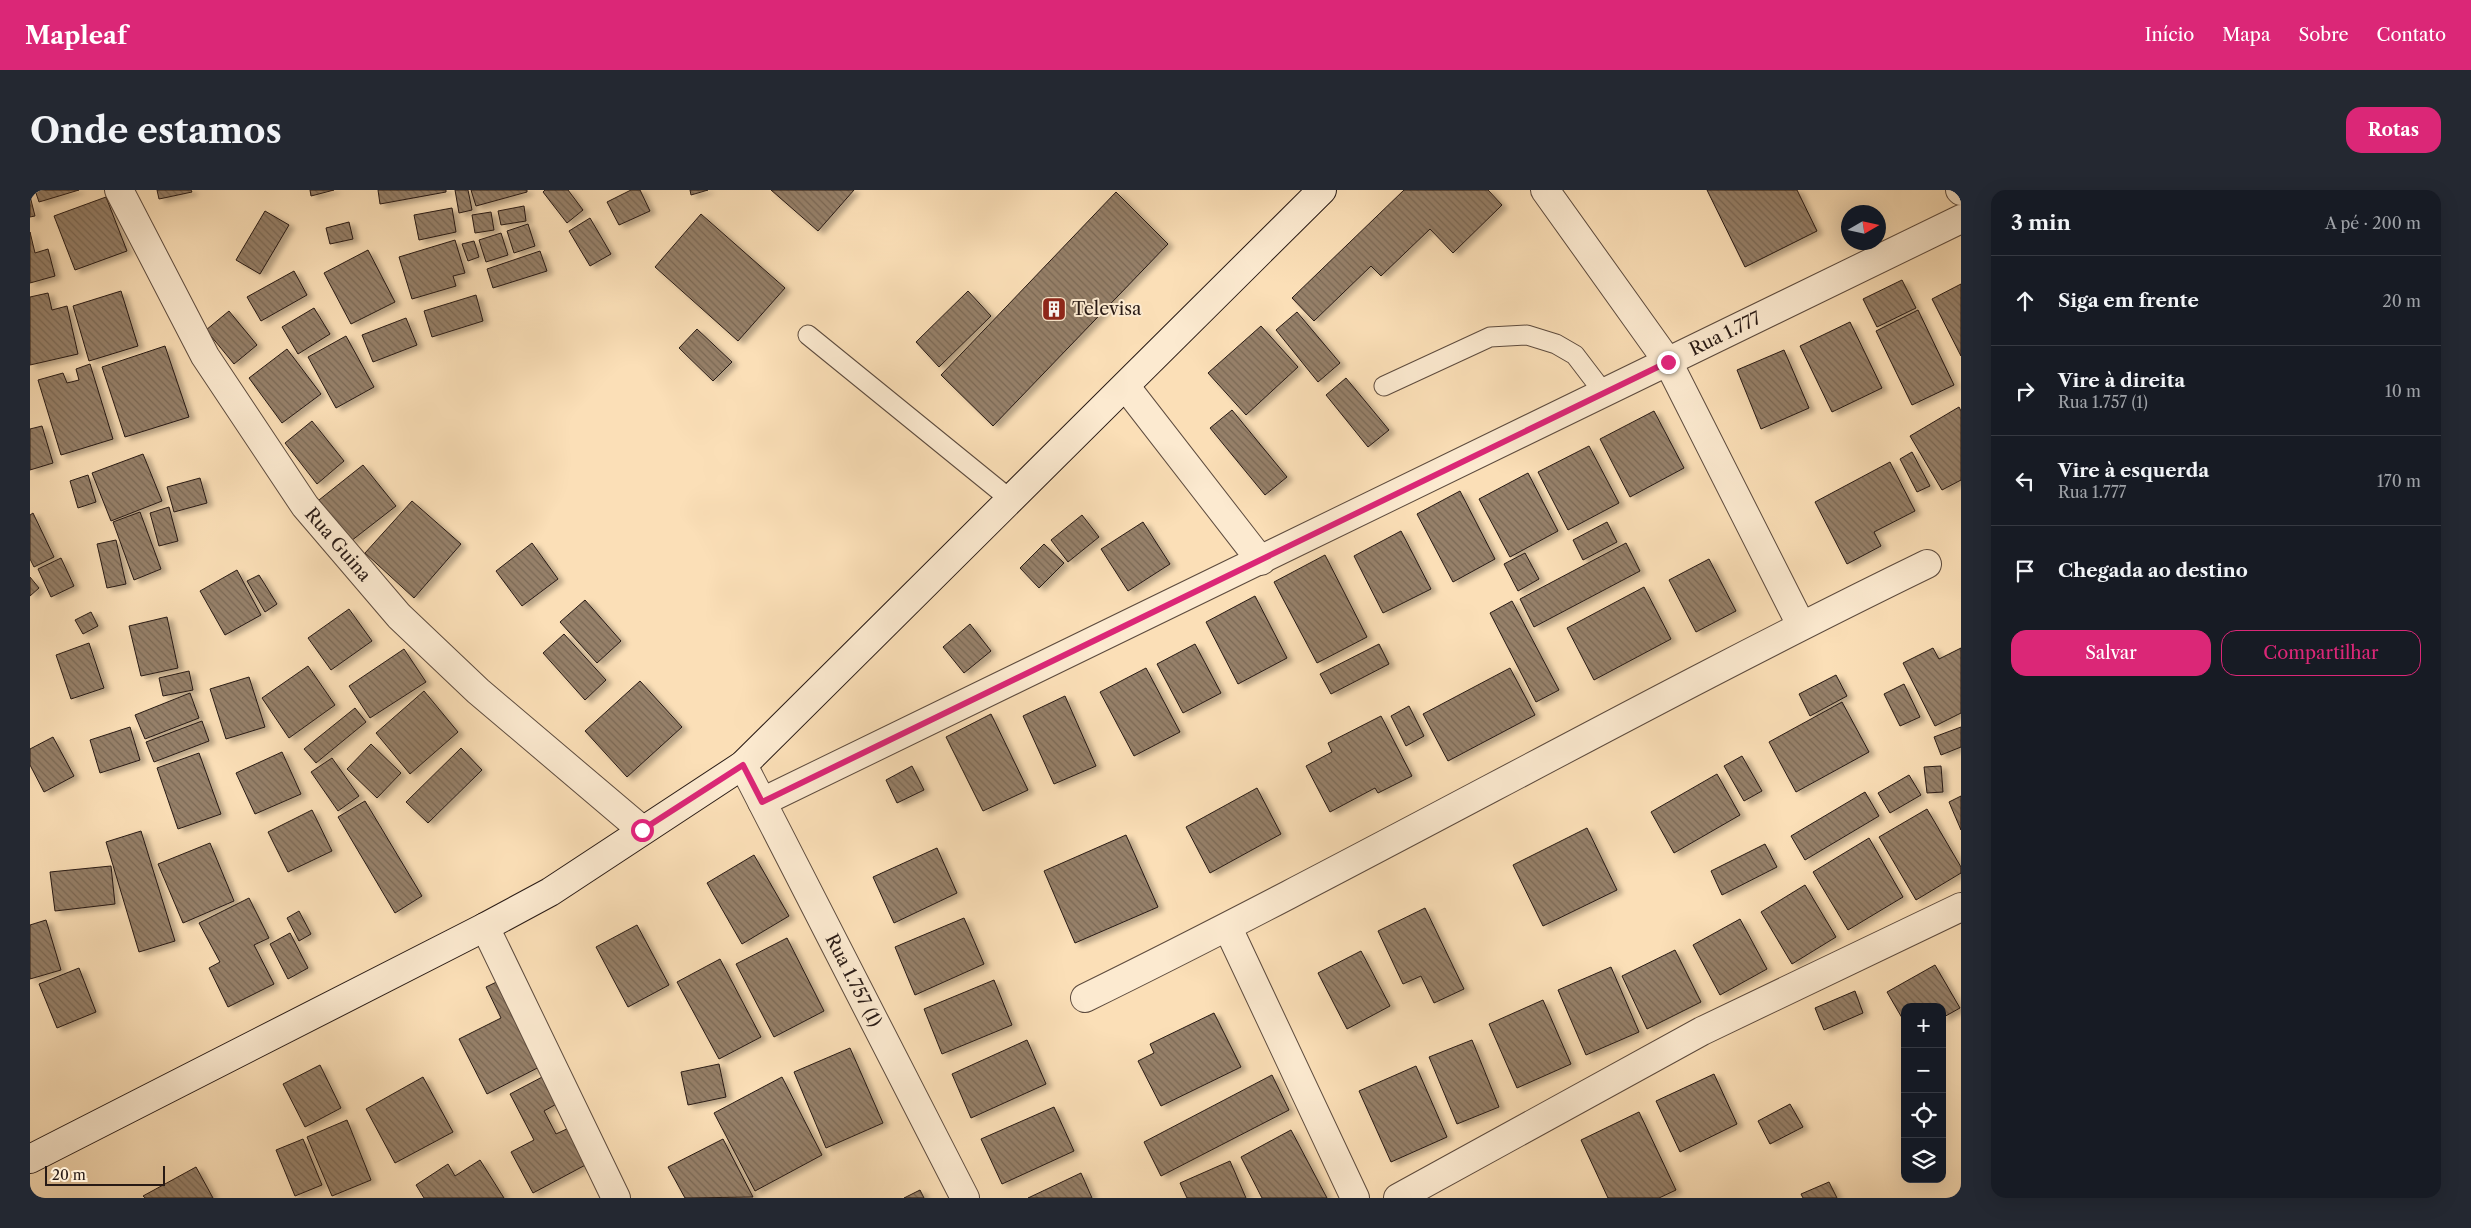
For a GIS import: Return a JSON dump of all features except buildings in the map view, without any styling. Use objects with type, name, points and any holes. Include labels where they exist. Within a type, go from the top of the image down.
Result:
[{"type":"street","name":"Rua Guina","points":[[119,190],[205,356],[305,506],[406,623],[478,691],[642,830]]},
{"type":"street","points":[[30,1159],[550,892],[743,765],[1126,387],[1322,190]]},
{"type":"street","points":[[1545,190],[1668,362],[1801,625]]},
{"type":"street","name":"Rua 1.777","points":[[762,802],[1961,219]]},
{"type":"street","points":[[1126,387],[1261,561]]},
{"type":"street","points":[[1085,998],[1228,928],[1801,625],[1927,564]]},
{"type":"street","name":"Rua 1.757 (1)","points":[[743,765],[965,1198]]},
{"type":"street","points":[[1398,1198],[1702,1031],[1961,906]]},
{"type":"street","points":[[485,927],[616,1198]]},
{"type":"street","points":[[1228,928],[1355,1198]]},
{"type":"lane","points":[[808,335],[1011,500]]},
{"type":"lane","points":[[1384,386],[1490,337],[1527,335],[1556,344],[1575,355],[1604,393]]},
{"type":"place","name":"Televisa","points":[[1054,309]]},
{"type":"route","points":[[642,830],[743,765],[762,802],[1668,362]]}]
